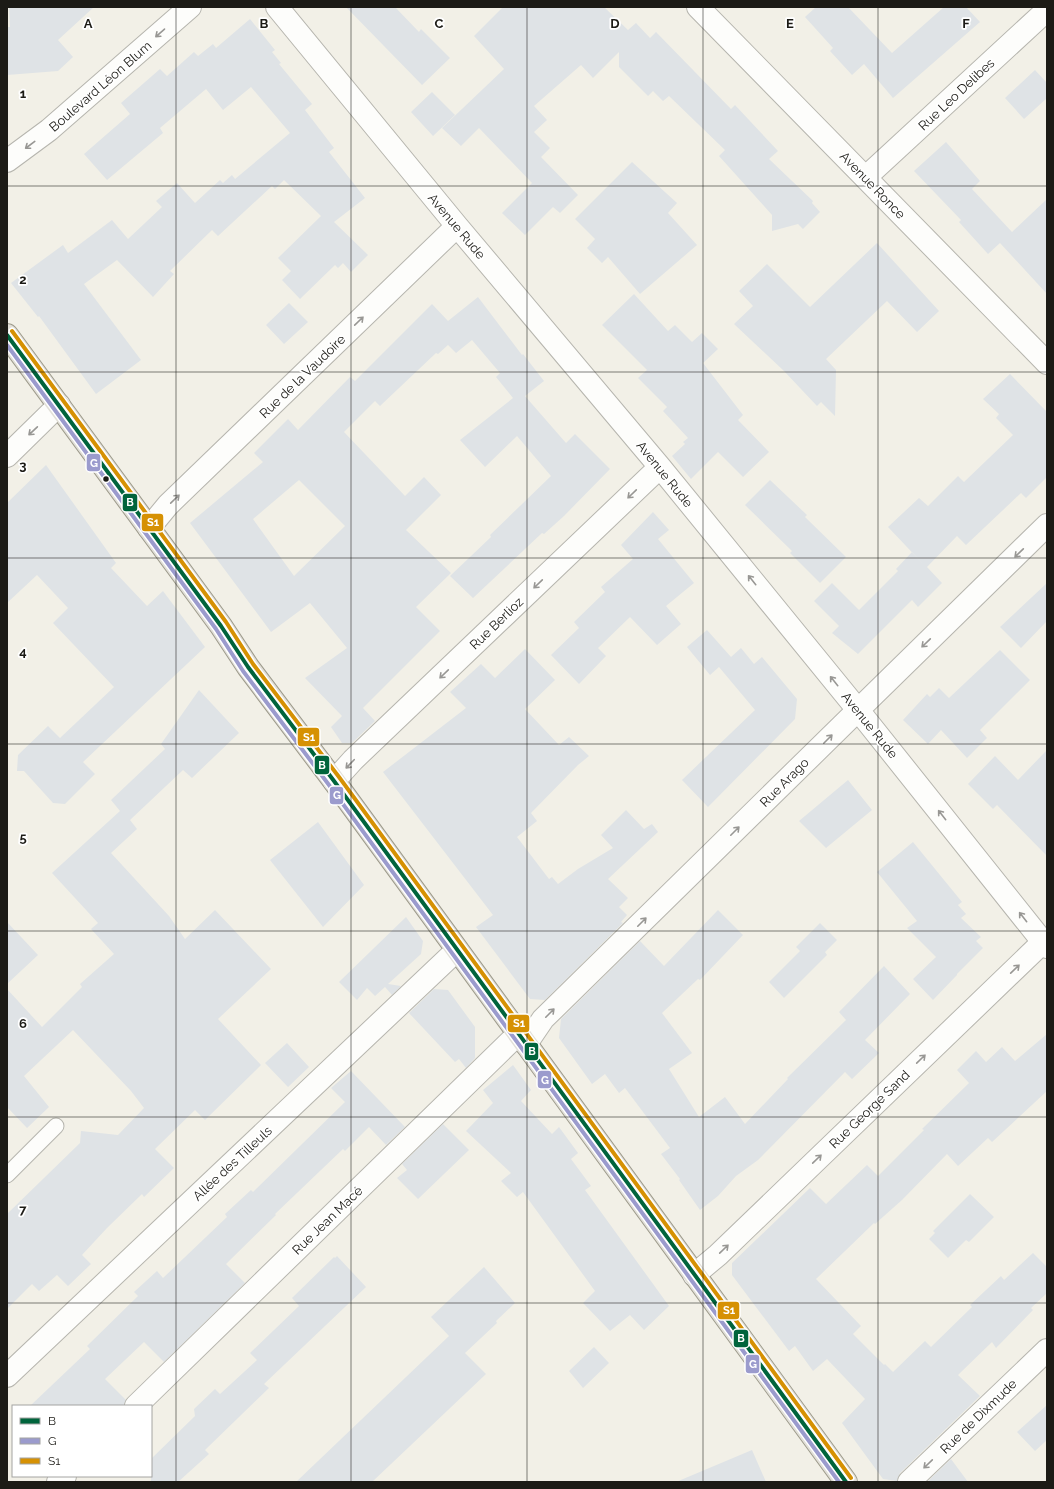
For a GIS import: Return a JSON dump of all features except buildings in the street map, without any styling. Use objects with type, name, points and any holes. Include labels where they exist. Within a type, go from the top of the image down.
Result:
[{"type":"main road","points":[[7,335],[221,626],[248,667],[334,781],[846,1482]]},
{"type":"street","name":"Boulevard Léon Blum","points":[[8,160],[49,130],[190,7]]},
{"type":"street","name":"Avenue Rude","points":[[276,7],[457,226],[660,467],[858,710],[1045,945]]},
{"type":"street","name":"Avenue Ronce","points":[[698,7],[1047,363]]},
{"type":"street","name":"Rue Leo Delibes","points":[[866,177],[1047,10]]},
{"type":"street","name":"Rue de la Vaudoire","points":[[148,528],[174,499],[457,226]]},
{"type":"street","points":[[7,456],[60,406]]},
{"type":"street","name":"Rue Berlioz","points":[[334,781],[359,755],[660,467]]},
{"type":"street","name":"Rue Arago","points":[[522,1039],[1047,525]]},
{"type":"street","name":"Rue George Sand","points":[[694,1275],[724,1250],[1045,945]]},
{"type":"street","name":"Allée des Tilleuls","points":[[7,1376],[457,950]]},
{"type":"street","name":"Rue Jean Macé","points":[[137,1405],[522,1039]]},
{"type":"street","name":"Rue de Dixmude","points":[[909,1482],[1047,1350]]},
{"type":"lane","points":[[7,1175],[56,1126]]},
{"type":"transit line","name":"S1","points":[[12,331],[226,622],[253,664],[339,777],[851,1478]]},
{"type":"transit line","name":"B","points":[[7,335],[221,626],[248,667],[334,781],[846,1482]]},
{"type":"transit line","name":"G","points":[[7,345],[216,629],[243,671],[329,785],[839,1482]]}]
